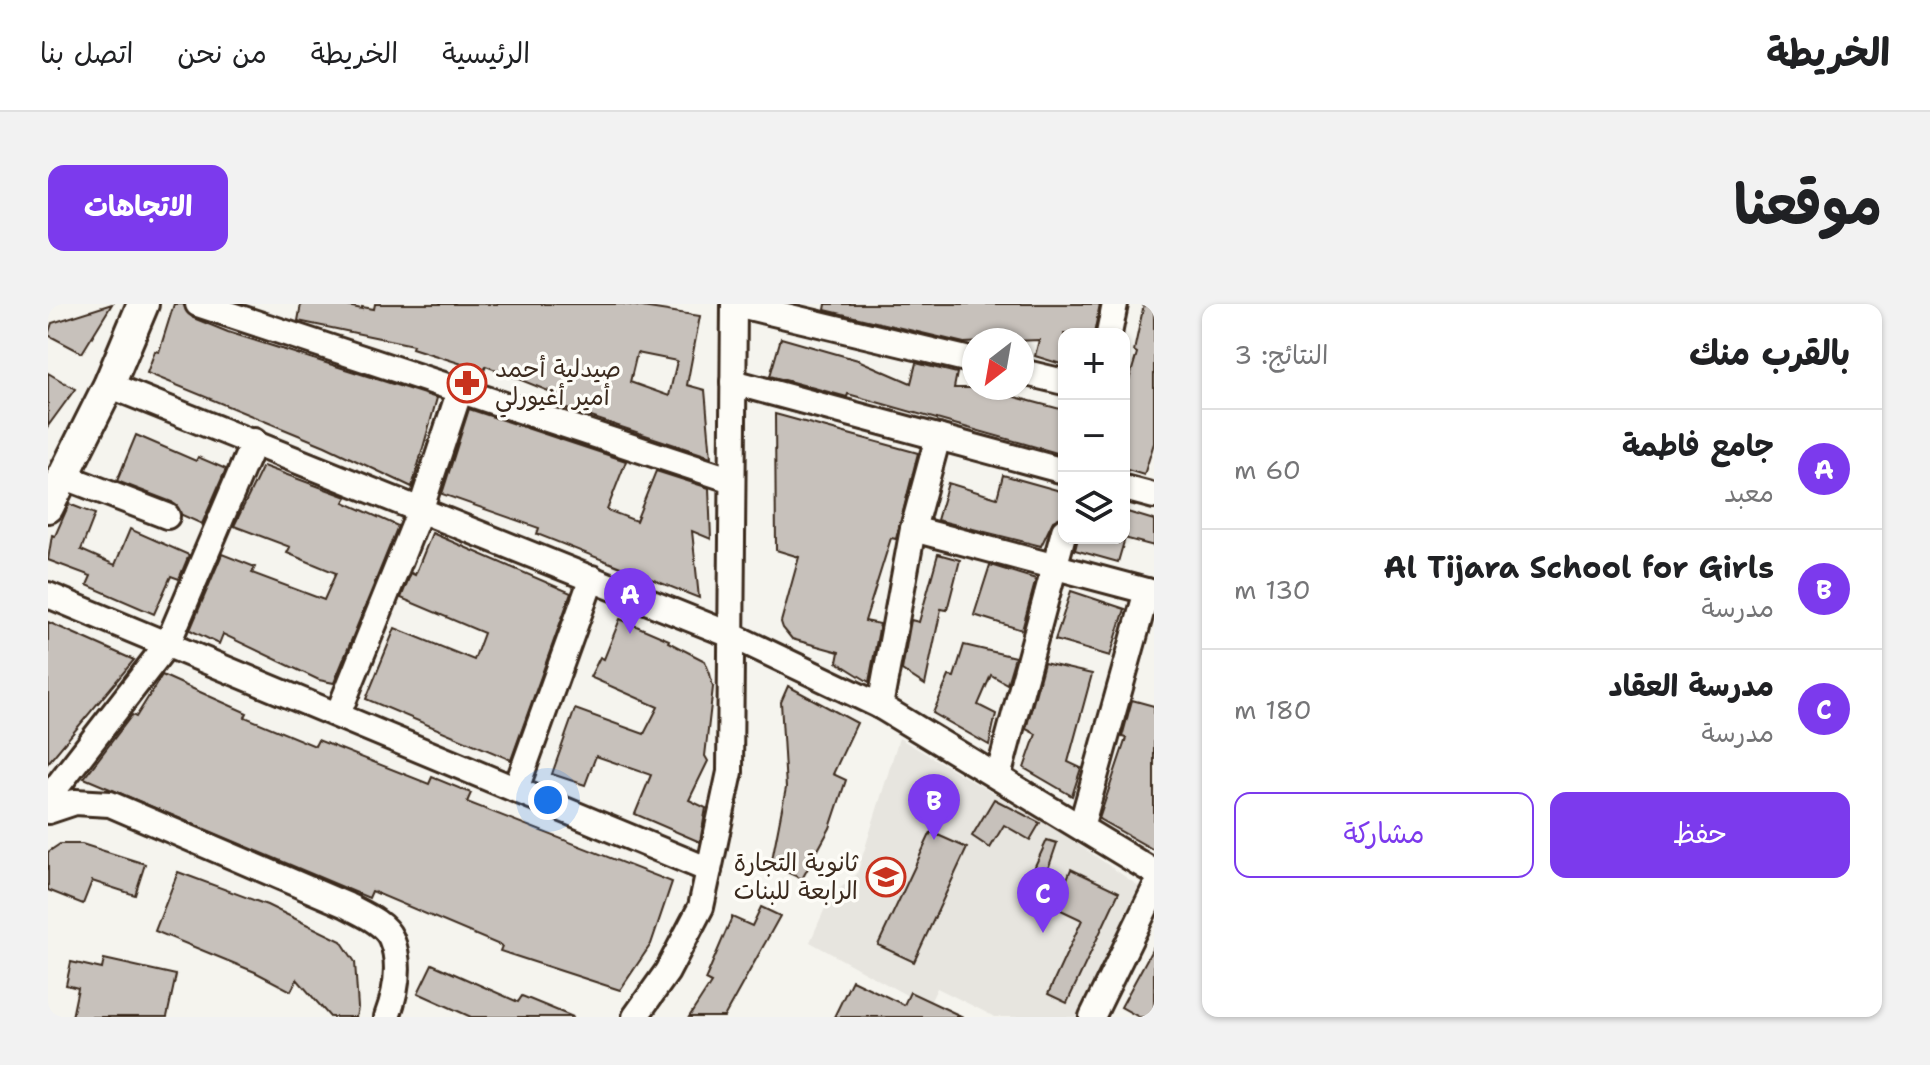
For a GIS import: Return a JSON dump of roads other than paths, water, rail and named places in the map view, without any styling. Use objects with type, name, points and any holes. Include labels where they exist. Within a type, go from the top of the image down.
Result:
[{"type":"main road","points":[[48,507],[109,385],[143,304]]},
{"type":"street","points":[[198,304],[732,480]]},
{"type":"street","points":[[635,1017],[667,972],[701,907],[730,772],[735,304],[962,358]]},
{"type":"street","points":[[1110,328],[1115,304]]},
{"type":"street","points":[[1034,375],[1058,381]]},
{"type":"street","points":[[733,382],[1058,469]]},
{"type":"street","points":[[109,385],[731,635],[880,706],[1154,872]]},
{"type":"street","points":[[338,714],[421,508],[460,390]]},
{"type":"street","points":[[880,706],[913,529],[938,437]]},
{"type":"street","points":[[48,798],[168,643],[254,441]]},
{"type":"street","points":[[63,476],[167,516]]},
{"type":"street","points":[[1130,490],[1154,496]]},
{"type":"street","points":[[913,529],[1056,564],[1151,592],[1081,827]]},
{"type":"street","points":[[998,777],[1061,544]]},
{"type":"street","points":[[516,789],[592,578]]},
{"type":"street","points":[[48,595],[709,870]]},
{"type":"street","points":[[48,811],[75,802],[110,804],[346,905],[375,921],[391,937],[398,987],[387,1017]]},
{"type":"street","points":[[1092,1017],[1154,890]]},
{"type":"place","name":"صيدلية أحمد أمير أغيورلي","points":[[467,383]]},
{"type":"place","name":"جامع فاطمة","points":[[630,634]]},
{"type":"place","name":"Al Tijara School for Girls","points":[[934,840]]},
{"type":"place","name":"ثانوية التجارة الرابعة للبنات","points":[[886,877]]},
{"type":"place","name":"مدرسة العقاد","points":[[1043,933]]}]
